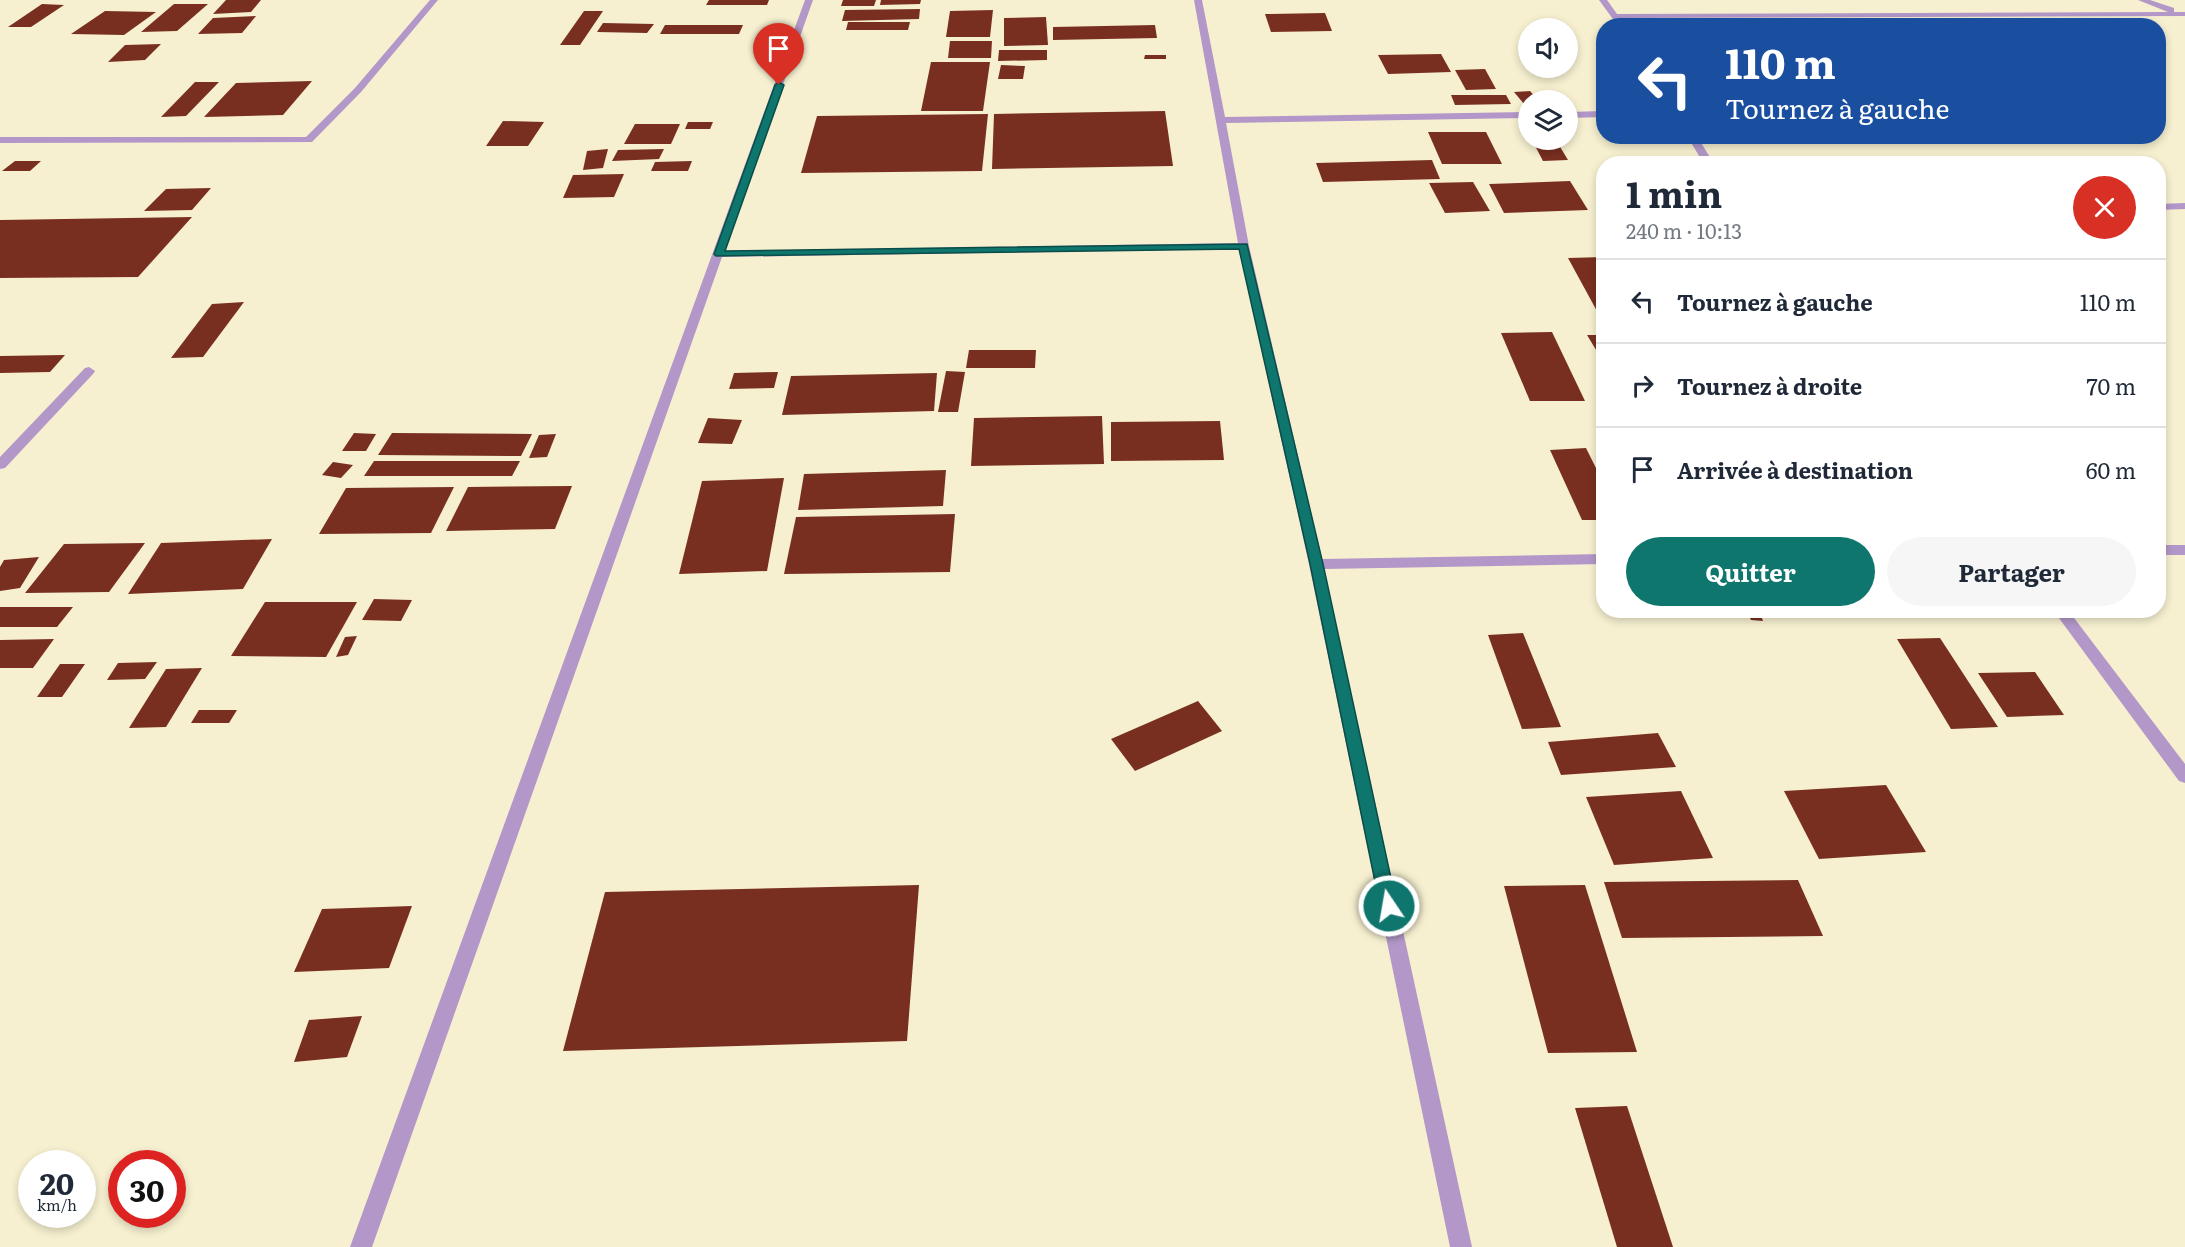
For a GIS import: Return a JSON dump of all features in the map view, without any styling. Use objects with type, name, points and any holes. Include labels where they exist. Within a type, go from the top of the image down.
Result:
[{"type":"street","points":[[0,140],[309,140],[358,90],[434,0]]},
{"type":"street","points":[[361,1247],[809,0]]},
{"type":"street","points":[[1198,0],[1244,246],[1316,564],[1461,1247]]},
{"type":"street","points":[[1604,0],[1616,16],[2184,14]]},
{"type":"street","points":[[2142,0],[2184,14]]},
{"type":"street","points":[[1578,115],[1596,114]]},
{"type":"street","points":[[1221,120],[1518,116]]},
{"type":"street","points":[[2166,207],[2182,207]]},
{"type":"street","points":[[719,254],[1244,246]]},
{"type":"street","points":[[0,465],[89,371]]},
{"type":"street","points":[[2166,550],[2185,550]]},
{"type":"street","points":[[1316,564],[1596,559]]},
{"type":"street","points":[[2066,618],[2185,776]]},
{"type":"building","points":[[226,0],[261,0],[251,12],[213,14]]},
{"type":"building","points":[[709,0],[769,0],[767,5],[706,5]]},
{"type":"building","points":[[843,0],[876,0],[874,6],[841,6]]},
{"type":"building","points":[[881,0],[921,0],[920,4],[880,5]]},
{"type":"building","points":[[42,4],[64,5],[31,27],[8,27]]},
{"type":"building","points":[[174,4],[208,4],[177,31],[141,32]]},
{"type":"building","points":[[920,9],[919,19],[842,21],[845,10]]},
{"type":"building","points":[[993,10],[990,37],[946,37],[950,11]]},
{"type":"building","points":[[105,11],[156,12],[124,35],[71,34]]},
{"type":"building","points":[[584,11],[603,11],[580,45],[560,45]]},
{"type":"building","points":[[1325,13],[1332,31],[1271,32],[1265,14]]},
{"type":"building","points":[[256,16],[242,33],[198,34],[213,18]]},
{"type":"building","points":[[1046,17],[1048,45],[1004,46],[1004,18]]},
{"type":"building","points":[[848,22],[910,22],[908,30],[846,30]]},
{"type":"building","points":[[603,23],[654,24],[647,33],[597,32]]},
{"type":"building","points":[[665,25],[743,25],[739,34],[660,34]]},
{"type":"building","points":[[1155,25],[1157,38],[1053,40],[1053,27]]},
{"type":"building","points":[[950,41],[992,41],[991,58],[948,58]]},
{"type":"building","points":[[161,44],[145,60],[108,62],[125,45]]},
{"type":"building","points":[[999,50],[1047,50],[1047,60],[998,61]]},
{"type":"building","points":[[1441,54],[1451,72],[1388,74],[1378,55]]},
{"type":"building","points":[[1145,55],[1166,55],[1166,59],[1144,59]]},
{"type":"building","points":[[931,62],[990,62],[983,111],[921,111]]},
{"type":"building","points":[[1001,65],[1025,66],[1023,79],[998,79]]},
{"type":"building","points":[[1485,69],[1496,89],[1466,90],[1455,70]]},
{"type":"building","points":[[312,81],[283,115],[204,117],[236,83]]},
{"type":"building","points":[[195,82],[219,82],[186,116],[161,117]]},
{"type":"building","points":[[1451,95],[1506,95],[1511,104],[1455,105]]},
{"type":"building","points":[[1165,111],[1173,166],[992,169],[994,114]]},
{"type":"building","points":[[988,114],[982,171],[801,173],[817,116]]},
{"type":"building","points":[[503,121],[544,122],[528,146],[486,146]]},
{"type":"building","points":[[688,122],[713,122],[710,129],[685,129]]},
{"type":"building","points":[[635,124],[680,124],[671,144],[624,144]]},
{"type":"building","points":[[1428,132],[1486,132],[1502,164],[1442,164]]},
{"type":"building","points":[[608,149],[603,168],[583,170],[587,151]]},
{"type":"building","points":[[664,149],[659,159],[612,161],[618,150]]},
{"type":"building","points":[[1537,150],[1562,150],[1568,160],[1543,161]]},
{"type":"building","points":[[1432,160],[1440,179],[1323,182],[1316,163]]},
{"type":"building","points":[[15,161],[41,161],[30,171],[2,171]]},
{"type":"building","points":[[692,161],[688,171],[651,171],[655,162]]},
{"type":"building","points":[[624,174],[614,197],[563,198],[573,175]]},
{"type":"building","points":[[1570,181],[1588,210],[1504,213],[1489,184]]},
{"type":"building","points":[[1473,182],[1490,211],[1445,213],[1429,183]]},
{"type":"building","points":[[211,188],[192,210],[144,211],[166,189]]},
{"type":"building","points":[[192,217],[138,277],[0,278],[0,220]]},
{"type":"building","points":[[1596,257],[1596,309],[1568,258]]},
{"type":"building","points":[[244,302],[203,357],[171,358],[212,304]]},
{"type":"building","points":[[1552,332],[1585,401],[1530,401],[1501,333]]},
{"type":"building","points":[[1587,335],[1596,335],[1596,350]]},
{"type":"building","points":[[969,350],[1036,350],[1035,368],[966,368]]},
{"type":"building","points":[[65,355],[50,372],[0,373],[0,356]]},
{"type":"building","points":[[946,371],[965,372],[958,412],[938,412]]},
{"type":"building","points":[[778,372],[774,388],[729,389],[734,373]]},
{"type":"building","points":[[937,373],[934,411],[782,415],[791,376]]},
{"type":"building","points":[[1102,416],[1104,464],[971,466],[974,418]]},
{"type":"building","points":[[708,418],[742,420],[732,444],[698,443]]},
{"type":"building","points":[[1220,421],[1224,460],[1111,461],[1111,422]]},
{"type":"building","points":[[354,433],[376,434],[366,451],[342,451]]},
{"type":"building","points":[[392,433],[532,434],[521,456],[378,455]]},
{"type":"building","points":[[556,434],[547,457],[529,458],[539,435]]},
{"type":"building","points":[[1586,448],[1596,468],[1596,520],[1582,520],[1550,450]]},
{"type":"building","points":[[374,461],[520,461],[512,476],[364,476]]},
{"type":"building","points":[[333,462],[353,465],[341,478],[322,475]]},
{"type":"building","points":[[946,470],[943,506],[798,510],[804,474]]},
{"type":"building","points":[[784,478],[767,571],[679,574],[702,481]]},
{"type":"building","points":[[572,486],[555,529],[446,531],[468,487]]},
{"type":"building","points":[[454,487],[431,533],[319,534],[346,488]]},
{"type":"building","points":[[955,514],[950,572],[784,574],[796,517]]},
{"type":"building","points":[[272,539],[243,589],[128,594],[161,543]]},
{"type":"building","points":[[145,543],[109,592],[25,593],[64,544]]},
{"type":"building","points":[[39,557],[20,588],[0,591],[0,567],[4,560]]},
{"type":"building","points":[[374,599],[412,600],[401,621],[362,620]]},
{"type":"building","points":[[265,602],[357,602],[326,657],[231,656]]},
{"type":"building","points":[[0,607],[73,607],[57,627],[0,627]]},
{"type":"building","points":[[1750,618],[1762,618],[1763,621]]},
{"type":"building","points":[[1523,633],[1561,727],[1522,729],[1488,635]]},
{"type":"building","points":[[357,636],[348,655],[336,657],[345,637]]},
{"type":"building","points":[[1940,638],[1998,727],[1951,729],[1897,639]]},
{"type":"building","points":[[54,639],[33,668],[0,668],[0,640]]},
{"type":"building","points":[[157,662],[145,679],[107,680],[118,663]]},
{"type":"building","points":[[60,664],[85,664],[62,697],[37,697]]},
{"type":"building","points":[[202,668],[166,727],[129,728],[166,669]]},
{"type":"building","points":[[2035,672],[2064,715],[2007,717],[1978,673]]},
{"type":"building","points":[[1198,701],[1222,731],[1135,771],[1111,739]]},
{"type":"building","points":[[199,710],[237,710],[229,723],[191,723]]},
{"type":"building","points":[[1658,733],[1676,767],[1561,775],[1548,742]]},
{"type":"building","points":[[1886,785],[1926,852],[1819,859],[1784,791]]},
{"type":"building","points":[[1681,791],[1713,858],[1614,865],[1586,797]]},
{"type":"building","points":[[1798,880],[1823,936],[1622,938],[1604,882]]},
{"type":"building","points":[[919,885],[907,1041],[563,1051],[605,892]]},
{"type":"building","points":[[1585,885],[1637,1052],[1548,1053],[1504,886]]},
{"type":"building","points":[[412,906],[389,968],[294,972],[322,909]]},
{"type":"building","points":[[362,1016],[347,1057],[294,1062],[309,1020]]},
{"type":"building","points":[[1627,1106],[1673,1247],[1617,1247],[1575,1108]]},
{"type":"route","points":[[779,85],[719,254],[1244,246],[1316,564],[1389,906]]}]
